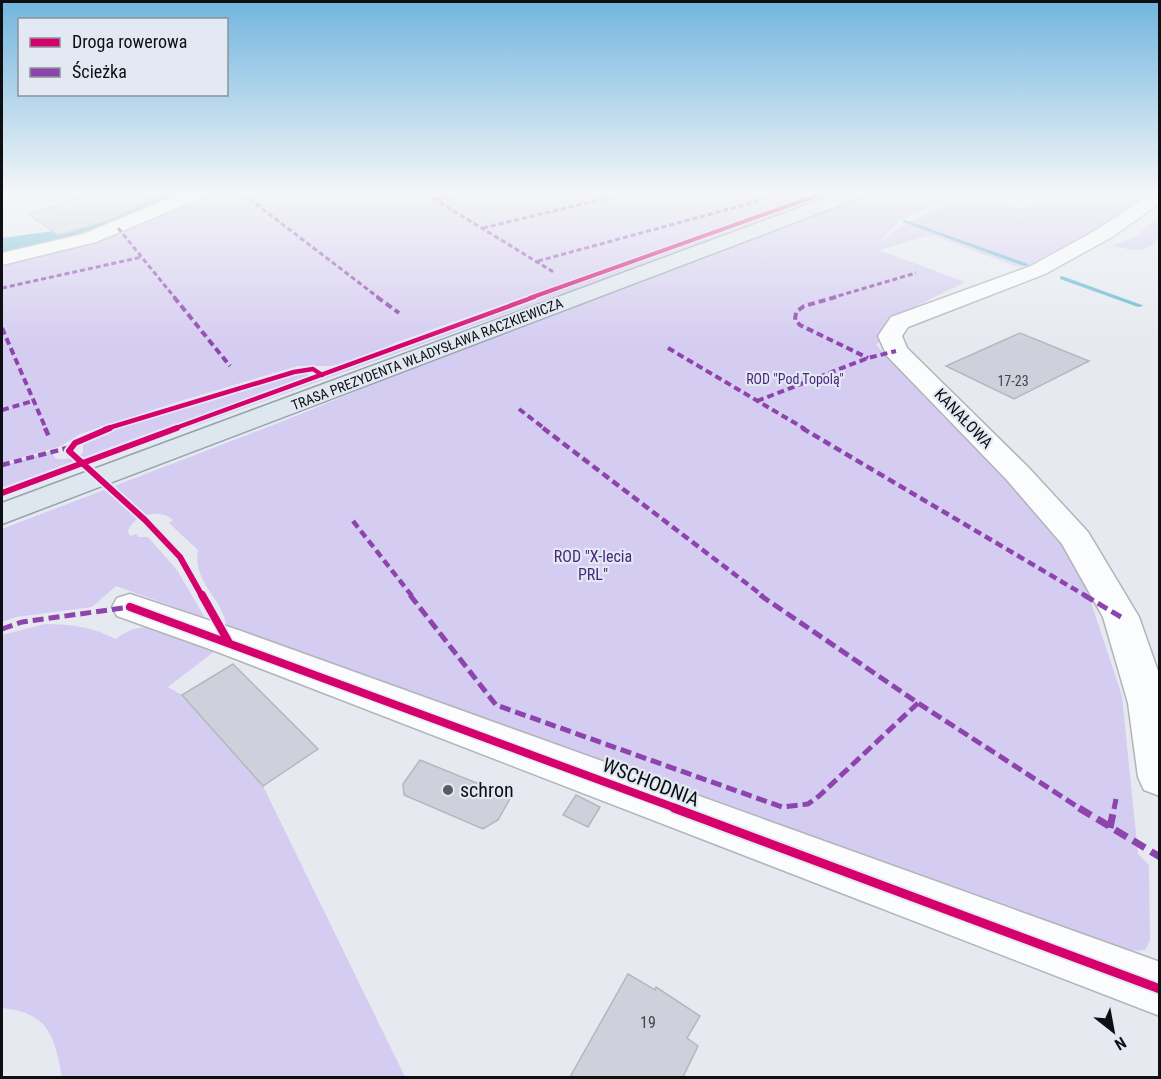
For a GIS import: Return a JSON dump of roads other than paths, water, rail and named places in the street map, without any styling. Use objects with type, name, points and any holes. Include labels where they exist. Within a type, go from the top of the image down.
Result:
[{"type":"main road","name":"TRASA PREZYDENTA WŁADYSŁAWA RACZKIEWICZA","points":[[2,514],[719,244]]},
{"type":"street","points":[[2,259],[63,244]]},
{"type":"street","name":"KANAŁOWA","points":[[1087,244],[1038,270],[899,322],[890,336],[896,351],[1017,473],[1076,539],[1121,618],[1148,703],[1160,777]]},
{"type":"street","name":"WSCHODNIA","points":[[130,607],[228,640],[1160,989]]},
{"type":"waterway","points":[[2,247],[30,244]]},
{"type":"waterway","points":[[969,244],[1026,265]]},
{"type":"waterway","points":[[1062,278],[1140,306]]},
{"type":"place","name":"schron","points":[[448,790]]},
{"type":"park label","name":"ROD \"Pod Topolą\"","points":[[795,379]]},
{"type":"park label","name":"ROD \"X-lecia PRL\"","points":[[593,565]]}]
